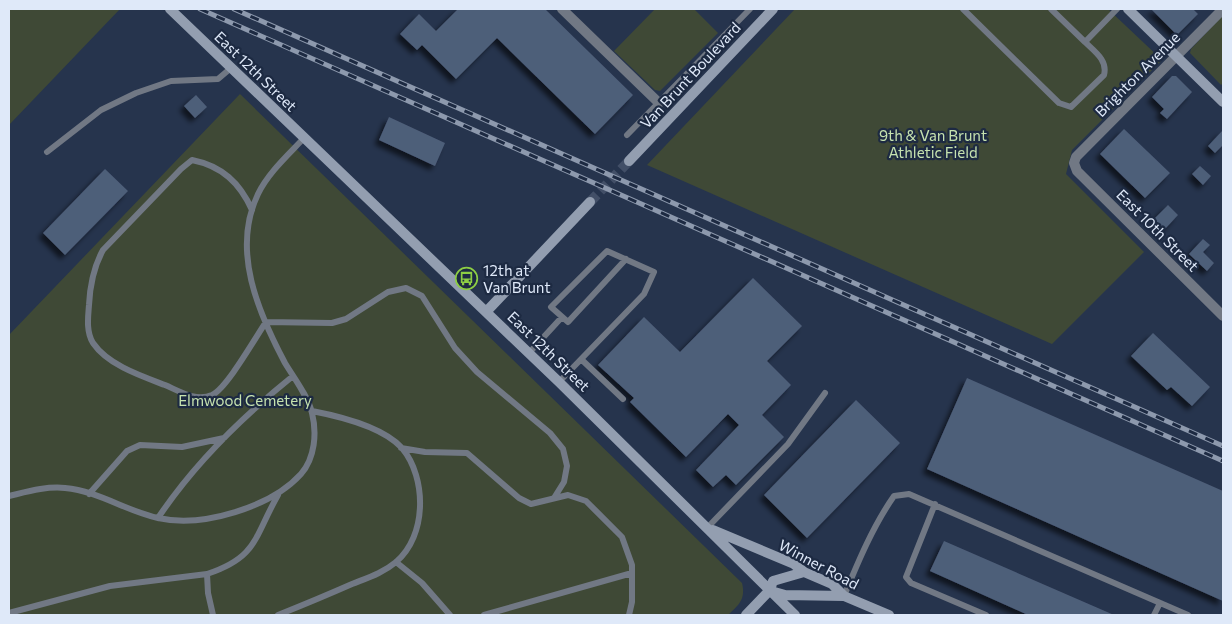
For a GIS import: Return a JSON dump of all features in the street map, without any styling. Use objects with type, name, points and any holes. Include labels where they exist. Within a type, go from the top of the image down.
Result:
[{"type":"street","name":"East 12th Street","points":[[170,9],[559,382],[795,615]]},
{"type":"street","points":[[562,9],[659,103]]},
{"type":"street","name":"Van Brunt Boulevard","points":[[629,162],[773,9]]},
{"type":"street","points":[[1128,9],[1223,102]]},
{"type":"street","name":"Brighton Avenue","points":[[1074,163],[1076,157],[1223,9]]},
{"type":"street","name":"East 10th Street","points":[[1074,163],[1077,171],[1223,316]]},
{"type":"street","points":[[486,312],[590,202]]},
{"type":"street","name":"Winner Road","points":[[707,528],[794,564],[804,572],[832,584],[844,596],[889,615]]},
{"type":"street","points":[[746,615],[770,590],[773,581],[804,572]]},
{"type":"street","points":[[770,590],[785,595],[844,596]]},
{"type":"lane","points":[[627,135],[750,9]]},
{"type":"lane","points":[[963,9],[1065,106],[1075,105],[1104,75],[1106,69],[1103,60],[1051,9]]},
{"type":"lane","points":[[1084,42],[1116,9]]},
{"type":"lane","points":[[47,152],[101,110],[136,93],[171,81],[218,79],[231,68]]},
{"type":"lane","points":[[9,496],[35,490],[64,488],[89,494],[158,518],[180,521],[213,517],[247,507],[279,494],[305,470],[311,456],[315,432],[312,411],[266,322],[249,274],[246,245],[252,210],[258,193],[270,176],[304,138]]},
{"type":"lane","points":[[252,210],[244,191],[232,178],[208,163],[192,160],[103,250],[96,264],[90,287],[88,324],[92,342],[105,356],[143,376],[198,398],[212,395],[224,386],[266,322]]},
{"type":"lane","points":[[559,382],[644,294],[654,272],[626,259],[607,251],[551,307],[568,322],[626,259]]},
{"type":"lane","points":[[266,322],[332,323],[346,319],[388,292],[406,288],[422,296],[455,348],[477,372],[550,433],[563,449],[567,466],[564,482],[554,498]]},
{"type":"lane","points":[[529,353],[562,317]]},
{"type":"lane","points":[[582,360],[623,399]]},
{"type":"lane","points":[[158,518],[178,488],[224,438],[261,402],[293,376]]},
{"type":"lane","points":[[707,528],[788,444],[825,393]]},
{"type":"lane","points":[[312,411],[358,422],[401,448],[425,452],[467,453],[519,498],[531,504],[568,496],[586,501],[622,537],[632,565],[632,602],[629,615]]},
{"type":"lane","points":[[89,494],[114,464],[127,451],[134,448],[140,446],[182,446],[224,438]]},
{"type":"lane","points":[[278,615],[380,572],[396,562],[408,548],[418,529],[421,510],[417,483],[401,448]]},
{"type":"lane","points":[[9,613],[110,586],[207,574],[229,567],[244,556],[255,542],[279,494]]},
{"type":"lane","points":[[844,596],[859,560],[894,496],[908,494],[935,504],[1188,615]]},
{"type":"lane","points":[[935,504],[906,577],[910,583],[986,615]]},
{"type":"lane","points":[[396,562],[422,583],[450,615]]},
{"type":"lane","points":[[484,615],[632,573]]},
{"type":"lane","points":[[207,574],[208,593],[213,615]]},
{"type":"lane","points":[[1154,615],[1160,603]]},
{"type":"green space","points":[[9,9],[120,9],[9,125]]},
{"type":"green space","points":[[655,9],[694,9],[718,33],[660,91],[655,90],[614,51]]},
{"type":"green space","name":"9th & Van Brunt Athletic Field","points":[[795,9],[1108,9],[1162,60],[1072,150],[1066,174],[1144,252],[1052,344],[647,165]]},
{"type":"green space","points":[[1223,15],[1223,83],[1221,85],[1190,53],[1191,49]]},
{"type":"green space","name":"Elmwood Cemetery","points":[[240,94],[742,583],[743,593],[741,601],[728,615],[9,615],[9,335]]},
{"type":"building","points":[[458,9],[545,9],[633,95],[595,134],[497,38],[456,79],[422,45],[417,50],[400,34],[419,14],[436,31]]},
{"type":"building","points":[[1151,9],[1193,9],[1198,14],[1177,35]]},
{"type":"building","points":[[1172,76],[1176,76],[1192,92],[1167,119],[1160,113],[1164,109],[1152,97]]},
{"type":"building","points":[[196,95],[207,107],[195,118],[184,106]]},
{"type":"building","points":[[389,117],[445,143],[435,166],[379,140]]},
{"type":"building","points":[[1124,129],[1170,173],[1145,198],[1100,154]]},
{"type":"building","points":[[1223,130],[1223,145],[1215,153],[1208,146]]},
{"type":"building","points":[[1200,166],[1211,176],[1203,185],[1192,174]]},
{"type":"building","points":[[105,169],[128,191],[65,255],[43,233]]},
{"type":"building","points":[[1168,205],[1178,215],[1165,229],[1154,219]]},
{"type":"building","points":[[1203,239],[1210,245],[1203,252],[1214,263],[1207,271],[1189,254]]},
{"type":"building","points":[[753,278],[802,326],[767,361],[791,385],[762,415],[784,437],[736,485],[726,475],[713,487],[696,470],[739,425],[728,414],[686,457],[630,402],[634,398],[598,365],[644,317],[680,352]]},
{"type":"building","points":[[1153,333],[1210,387],[1192,406],[1171,387],[1167,390],[1131,356]]},
{"type":"building","points":[[967,378],[1223,491],[1223,601],[927,469]]},
{"type":"building","points":[[856,400],[900,443],[807,538],[764,495]]},
{"type":"building","points":[[944,541],[1114,615],[1028,615],[930,571]]},
{"type":"tunnel","points":[[590,202],[629,161]]},
{"type":"railway","points":[[200,9],[1223,461]]},
{"type":"railway","points":[[234,9],[1223,446]]},
{"type":"place","name":"12th at Van Brunt","points":[[467,279]]}]
